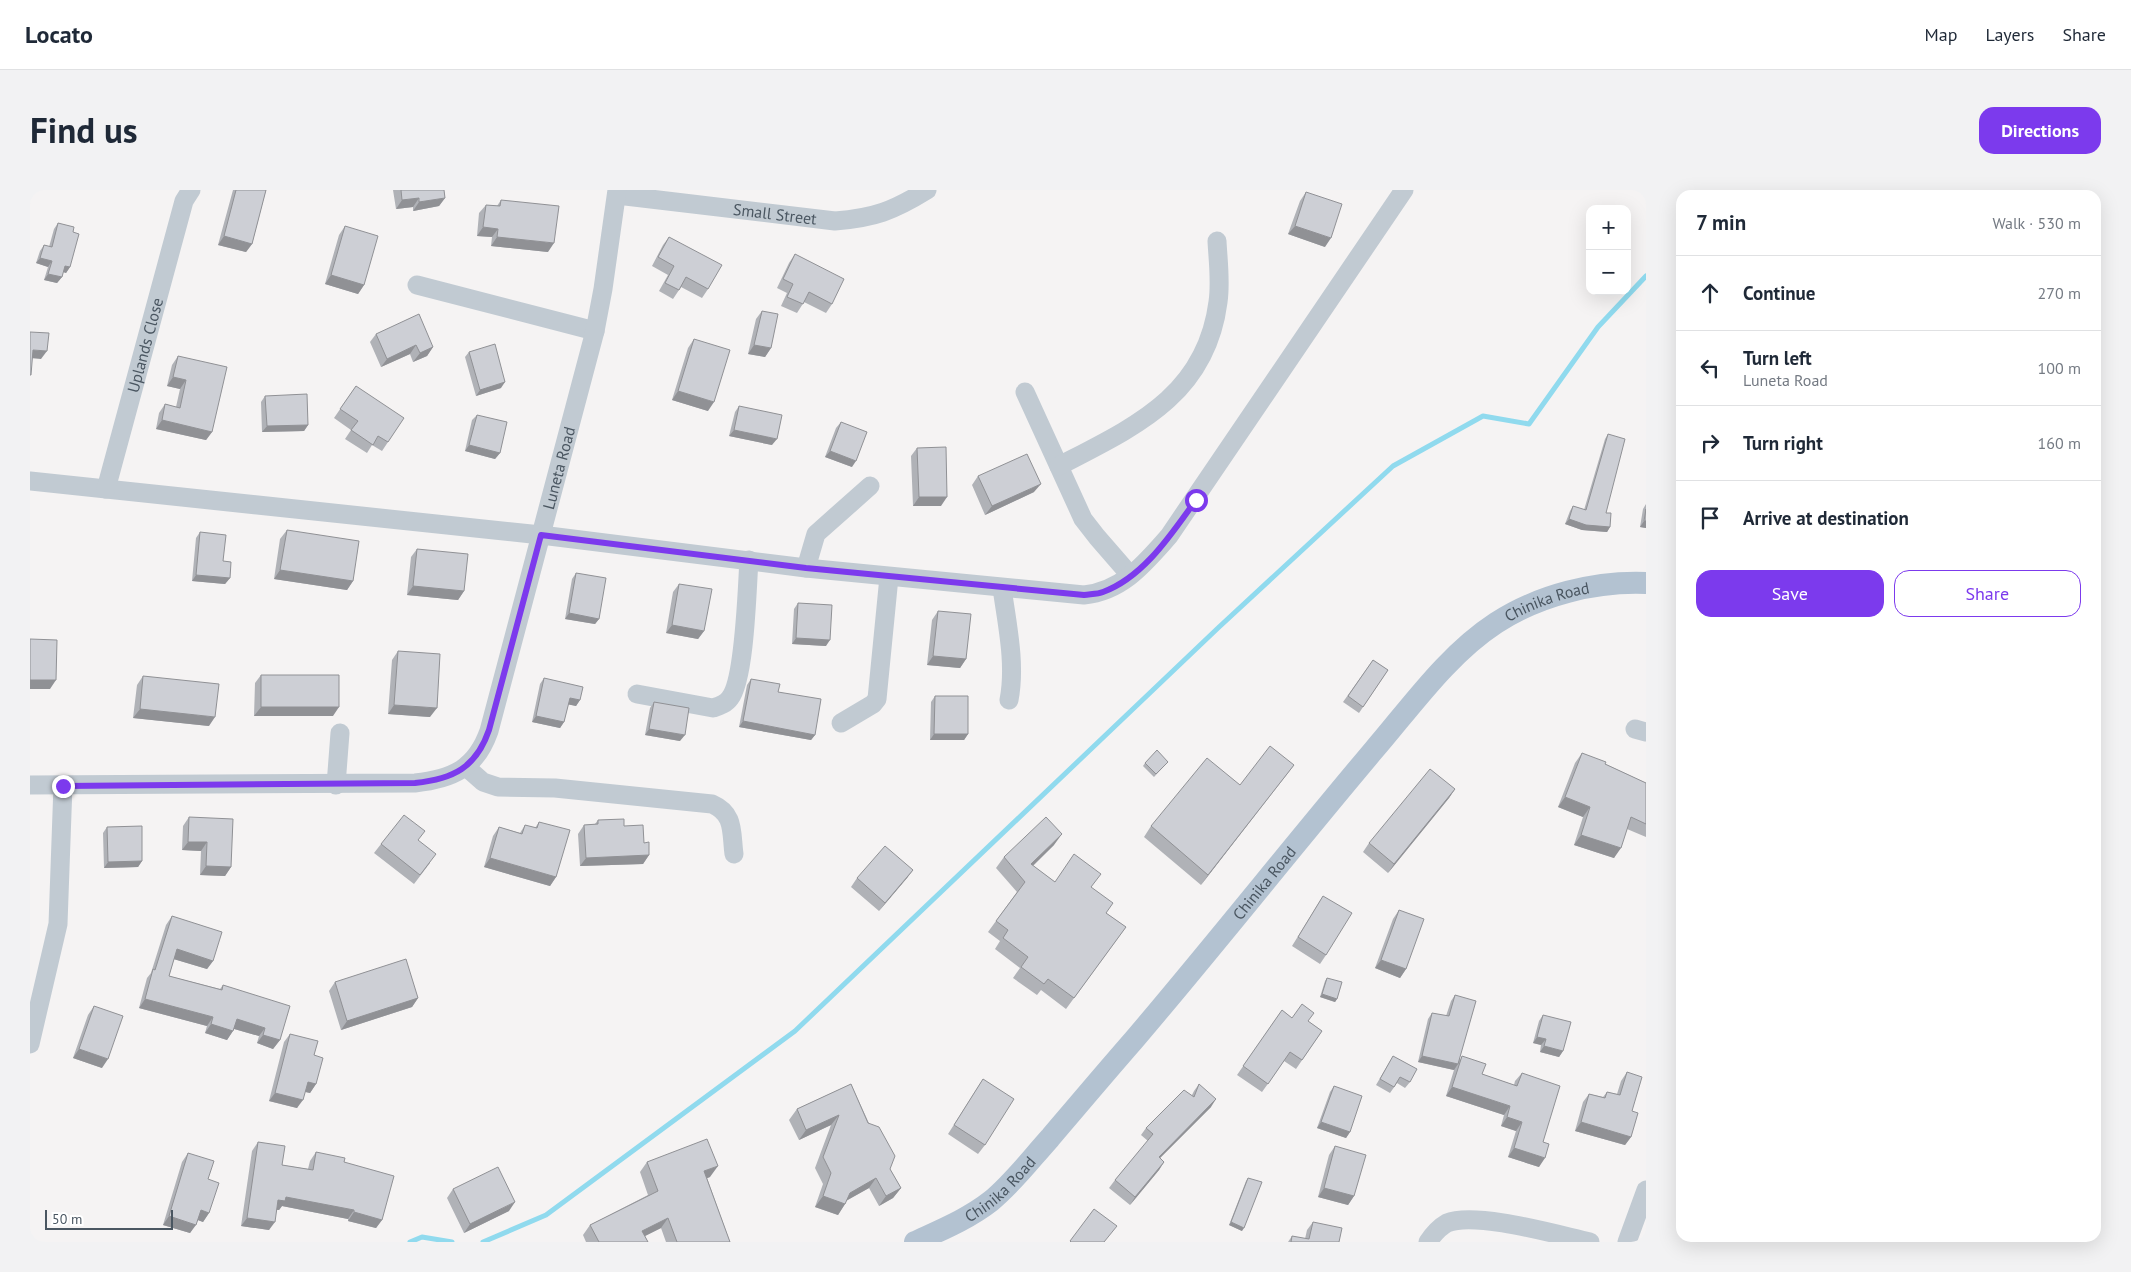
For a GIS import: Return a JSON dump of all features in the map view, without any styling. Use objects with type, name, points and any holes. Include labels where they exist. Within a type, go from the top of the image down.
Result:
[{"type":"main road","name":"Chinika Road","points":[[915,1242],[959,1222],[975,1212],[990,1202],[1022,1171],[1158,1011],[1365,761],[1449,662],[1466,646],[1497,622],[1554,595],[1578,589],[1646,583]]},
{"type":"street","name":"Small Street","points":[[617,192],[835,220],[863,218],[889,211],[926,190]]},
{"type":"street","points":[[30,481],[541,535],[889,577],[1084,595],[1101,593],[1113,588],[1130,575],[1169,536],[1196,500],[1404,190]]},
{"type":"street","name":"Luneta Road","points":[[466,767],[476,758],[484,746],[489,730],[595,331],[617,192]]},
{"type":"street","name":"Uplands Close","points":[[106,489],[186,194]]},
{"type":"street","points":[[1060,466],[1130,429],[1148,417],[1191,374],[1202,358],[1214,323],[1220,285],[1217,241]]},
{"type":"street","points":[[418,285],[595,331]]},
{"type":"street","points":[[1024,392],[1088,527],[1130,575]]},
{"type":"street","points":[[806,568],[816,534],[870,486]]},
{"type":"street","points":[[637,694],[713,708],[730,699],[735,689],[740,664],[749,560]]},
{"type":"street","points":[[841,723],[877,699],[889,577]]},
{"type":"street","points":[[1002,588],[1010,655],[1012,688],[1009,700]]},
{"type":"street","points":[[336,785],[340,733]]},
{"type":"street","points":[[30,786],[336,785],[423,782],[450,775],[466,767],[482,782],[498,788],[555,788],[712,804],[721,808],[730,820],[734,854]]},
{"type":"street","points":[[30,1044],[58,924],[63,786]]},
{"type":"street","points":[[1627,1242],[1646,1190]]},
{"type":"street","points":[[1428,1242],[1446,1224],[1464,1219],[1487,1220],[1590,1242]]},
{"type":"building","points":[[236,190],[266,190],[252,244],[224,236]]},
{"type":"building","points":[[401,190],[444,190],[445,198],[419,202],[419,198],[402,200]]},
{"type":"building","points":[[1306,192],[1342,204],[1331,238],[1295,226]]},
{"type":"building","points":[[501,200],[559,206],[554,243],[497,237],[498,229],[483,227],[486,205],[500,206]]},
{"type":"building","points":[[58,223],[74,227],[73,232],[79,234],[70,267],[65,266],[62,277],[48,274],[52,261],[40,258],[44,245],[52,247]]},
{"type":"building","points":[[345,226],[378,236],[364,285],[331,275]]},
{"type":"building","points":[[669,237],[722,265],[708,289],[686,277],[679,290],[665,283],[674,266],[658,257]]},
{"type":"building","points":[[795,254],[844,279],[832,304],[809,292],[803,304],[787,297],[793,284],[783,279]]},
{"type":"building","points":[[762,311],[778,314],[771,348],[754,345]]},
{"type":"building","points":[[419,314],[433,347],[420,353],[416,345],[387,359],[376,334]]},
{"type":"building","points":[[30,332],[49,333],[47,351],[33,350],[31,375],[30,375]]},
{"type":"building","points":[[694,339],[730,350],[714,402],[678,391]]},
{"type":"building","points":[[495,344],[505,382],[480,390],[469,352]]},
{"type":"building","points":[[178,356],[227,367],[212,432],[162,420],[165,404],[180,408],[186,380],[173,377]]},
{"type":"building","points":[[356,386],[404,418],[388,442],[378,436],[373,445],[351,430],[358,421],[340,409]]},
{"type":"building","points":[[307,394],[308,425],[267,426],[265,396]]},
{"type":"building","points":[[739,406],[782,415],[777,439],[734,430]]},
{"type":"building","points":[[477,415],[507,422],[500,453],[469,445]]},
{"type":"building","points":[[841,422],[867,432],[856,461],[830,451]]},
{"type":"building","points":[[1608,434],[1625,439],[1606,513],[1611,513],[1610,527],[1586,525],[1569,519],[1573,506],[1586,510]]},
{"type":"building","points":[[946,447],[947,497],[919,497],[917,448]]},
{"type":"building","points":[[1027,454],[1041,484],[992,506],[978,476]]},
{"type":"building","points":[[287,530],[359,541],[353,581],[280,570]]},
{"type":"building","points":[[200,532],[226,535],[223,561],[231,562],[230,578],[196,575]]},
{"type":"building","points":[[417,549],[468,554],[464,591],[413,586]]},
{"type":"building","points":[[576,573],[606,578],[599,619],[569,613]]},
{"type":"building","points":[[679,584],[712,589],[704,631],[672,625]]},
{"type":"building","points":[[798,603],[832,605],[830,640],[796,638]]},
{"type":"building","points":[[938,611],[971,614],[966,659],[933,656]]},
{"type":"building","points":[[30,639],[57,640],[56,680],[30,680]]},
{"type":"building","points":[[398,651],[440,654],[437,708],[394,705]]},
{"type":"building","points":[[1373,660],[1388,670],[1363,707],[1348,696]]},
{"type":"building","points":[[261,675],[339,675],[339,707],[261,707]]},
{"type":"building","points":[[143,676],[219,684],[215,717],[140,709]]},
{"type":"building","points":[[544,678],[583,687],[580,700],[570,698],[564,722],[536,716]]},
{"type":"building","points":[[751,679],[780,684],[778,692],[821,699],[815,735],[743,721]]},
{"type":"building","points":[[935,696],[968,696],[968,734],[934,734]]},
{"type":"building","points":[[654,702],[689,708],[685,735],[649,729]]},
{"type":"building","points":[[1270,746],[1294,765],[1208,875],[1151,826],[1207,758],[1240,785]]},
{"type":"building","points":[[1157,750],[1168,762],[1156,774],[1145,763]]},
{"type":"building","points":[[1582,753],[1606,762],[1605,764],[1646,783],[1646,824],[1631,817],[1621,848],[1581,835],[1590,807],[1565,797]]},
{"type":"building","points":[[1430,769],[1455,789],[1394,864],[1369,843]]},
{"type":"building","points":[[404,815],[425,831],[418,840],[436,854],[420,875],[381,844]]},
{"type":"building","points":[[189,817],[233,819],[231,867],[206,866],[207,842],[188,842]]},
{"type":"building","points":[[1046,817],[1062,834],[1031,864],[1055,882],[1074,854],[1101,874],[1091,887],[1113,903],[1106,913],[1126,927],[1074,998],[1048,979],[1044,984],[1021,967],[1028,957],[1003,938],[1008,930],[996,921],[1025,882],[1004,857]]},
{"type":"building","points":[[624,819],[624,826],[643,825],[644,843],[649,842],[649,855],[586,858],[584,825],[598,824],[598,820]]},
{"type":"building","points":[[539,822],[570,830],[556,877],[490,858],[499,827],[522,834],[525,825],[537,828]]},
{"type":"building","points":[[142,826],[142,861],[108,862],[107,827]]},
{"type":"building","points":[[885,846],[913,870],[885,903],[857,878]]},
{"type":"building","points":[[1323,896],[1352,913],[1326,955],[1298,937]]},
{"type":"building","points":[[1399,910],[1424,919],[1406,969],[1381,960]]},
{"type":"building","points":[[172,916],[222,932],[213,961],[177,949],[169,976],[222,990],[223,985],[290,1006],[280,1040],[263,1035],[265,1028],[237,1019],[233,1031],[211,1024],[213,1017],[145,999],[153,969],[155,970]]},
{"type":"building","points":[[406,959],[418,998],[347,1021],[335,982]]},
{"type":"building","points":[[1327,978],[1342,982],[1337,999],[1322,994]]},
{"type":"building","points":[[1455,995],[1476,1001],[1458,1064],[1422,1056],[1432,1013],[1449,1016]]},
{"type":"building","points":[[1302,1004],[1314,1013],[1308,1021],[1322,1031],[1302,1060],[1290,1052],[1268,1084],[1243,1066],[1282,1010],[1292,1018]]},
{"type":"building","points":[[94,1006],[123,1016],[108,1059],[79,1049]]},
{"type":"building","points":[[1543,1015],[1571,1022],[1563,1051],[1544,1046],[1546,1039],[1537,1037]]},
{"type":"building","points":[[290,1034],[318,1041],[314,1055],[323,1058],[316,1084],[308,1082],[303,1100],[275,1093]]},
{"type":"building","points":[[1393,1056],[1417,1069],[1410,1082],[1400,1077],[1394,1087],[1380,1079]]},
{"type":"building","points":[[1462,1056],[1486,1064],[1482,1074],[1517,1086],[1522,1073],[1560,1086],[1543,1142],[1549,1144],[1545,1158],[1514,1148],[1522,1122],[1507,1117],[1510,1106],[1452,1087]]},
{"type":"building","points":[[1627,1072],[1642,1077],[1632,1111],[1638,1113],[1631,1137],[1581,1122],[1589,1094],[1605,1098],[1607,1092],[1620,1095]]},
{"type":"building","points":[[983,1079],[1014,1099],[985,1145],[954,1125]]},
{"type":"building","points":[[851,1084],[868,1123],[879,1127],[895,1156],[890,1169],[901,1188],[886,1196],[876,1178],[850,1193],[845,1204],[823,1196],[831,1173],[823,1157],[839,1115],[806,1130],[797,1109]]},
{"type":"building","points":[[1199,1084],[1216,1099],[1159,1157],[1164,1162],[1135,1197],[1115,1180],[1153,1134],[1146,1128],[1184,1090],[1194,1097]]},
{"type":"building","points":[[1334,1086],[1362,1096],[1350,1132],[1321,1122]]},
{"type":"building","points":[[707,1139],[718,1166],[704,1171],[730,1242],[677,1242],[668,1218],[642,1231],[648,1242],[599,1242],[590,1225],[658,1191],[647,1162]]},
{"type":"building","points":[[258,1142],[285,1146],[282,1165],[313,1170],[316,1152],[345,1158],[344,1162],[394,1176],[382,1220],[354,1212],[354,1210],[286,1197],[285,1201],[278,1200],[275,1222],[247,1218]]},
{"type":"building","points":[[1335,1146],[1366,1155],[1354,1196],[1324,1188]]},
{"type":"building","points":[[188,1153],[214,1161],[208,1179],[219,1183],[209,1213],[201,1210],[196,1225],[169,1216]]},
{"type":"building","points":[[498,1167],[515,1202],[470,1224],[453,1189]]},
{"type":"building","points":[[1248,1178],[1262,1182],[1244,1228],[1231,1222]]},
{"type":"building","points":[[1094,1209],[1117,1226],[1104,1242],[1071,1242],[1070,1241]]},
{"type":"building","points":[[1313,1222],[1342,1228],[1339,1242],[1291,1242],[1292,1236],[1309,1239]]},
{"type":"waterway","points":[[483,1242],[546,1215],[795,1031],[1218,628],[1393,466],[1483,416],[1529,424],[1598,327],[1646,276]]},
{"type":"waterway","points":[[410,1242],[422,1237],[452,1242]]},
{"type":"route","points":[[63,786],[415,783],[432,781],[466,767],[476,758],[484,746],[541,535],[806,568],[1084,595],[1101,593],[1113,588],[1130,575],[1169,536],[1196,500]]}]
